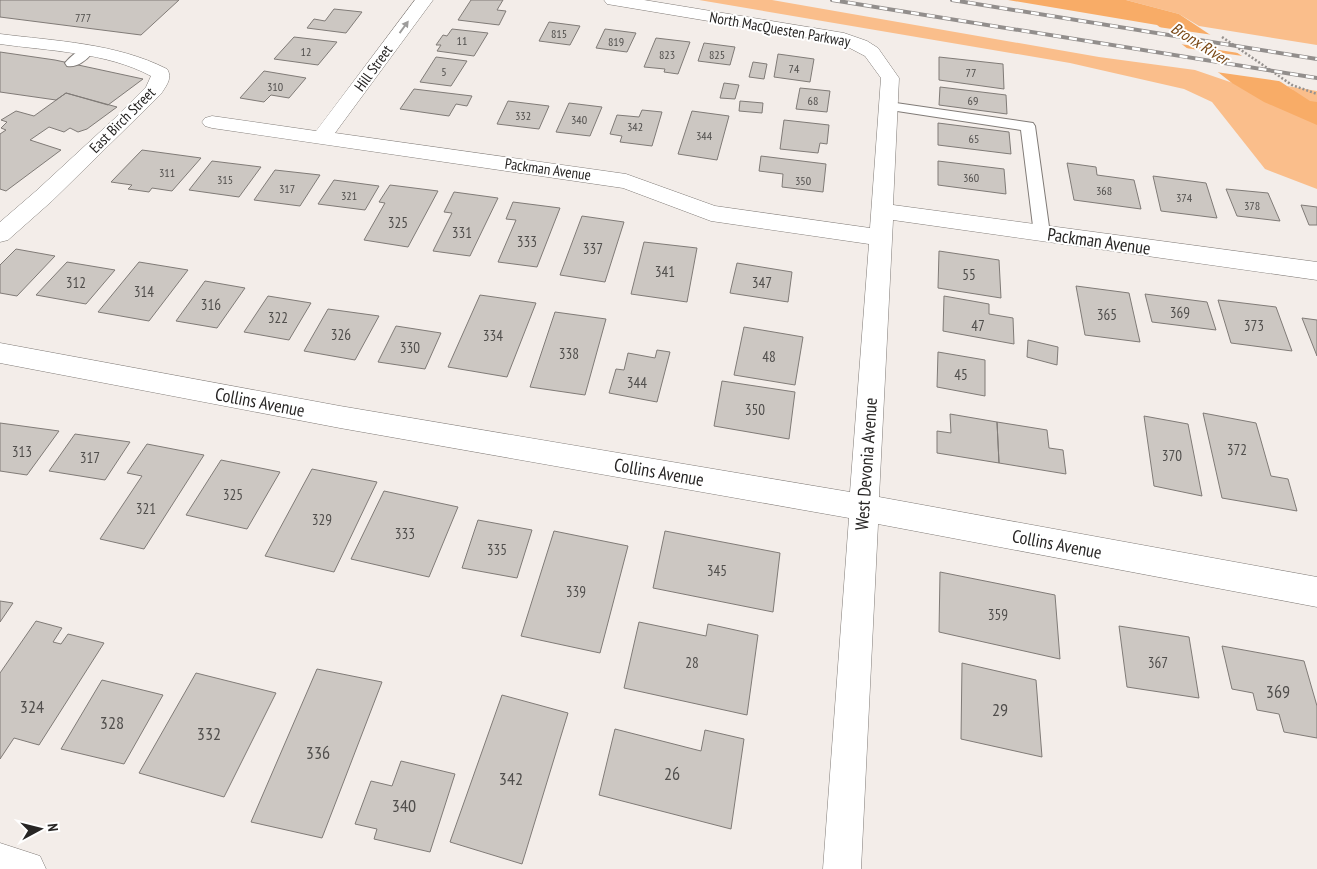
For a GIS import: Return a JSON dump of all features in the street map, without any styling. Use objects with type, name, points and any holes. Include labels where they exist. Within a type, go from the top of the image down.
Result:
[{"type":"street","name":"Hill Street","points":[[322,137],[424,0]]},
{"type":"street","name":"North MacQuesten Parkway","points":[[613,0],[844,38],[862,44],[881,62]]},
{"type":"street","name":"East Birch Street","points":[[0,39],[79,58],[118,58],[153,68],[160,73],[160,79],[154,90],[44,196],[0,234]]},
{"type":"street","name":"West Devonia Avenue","points":[[842,869],[880,224],[889,106],[890,78],[881,62]]},
{"type":"street","name":"Packman Avenue","points":[[212,122],[626,181],[711,213],[736,218],[880,224],[1042,234],[1317,271]]},
{"type":"street","name":"Collins Avenue","points":[[0,353],[349,419],[864,508],[1317,592]]},
{"type":"street","points":[[0,862],[27,869]]},
{"type":"lane","points":[[889,106],[1028,126],[1042,234]]},
{"type":"path","points":[[1222,37],[1292,85],[1317,94]]},
{"type":"shaded area","points":[[699,0],[772,0],[1099,57],[1195,70],[1233,83],[1293,90],[1287,86],[1317,91],[1317,189],[1265,169],[1212,102],[1184,89],[1070,63]]},
{"type":"shaded area","points":[[1126,0],[1317,0],[1317,45],[1199,26],[1179,14]]},
{"type":"water","name":"Bronx River","points":[[1008,0],[1126,0],[1179,14],[1310,101],[1317,102],[1317,125],[1264,102],[1232,83],[1157,25]]},
{"type":"pier","points":[[1158,27],[1220,36],[1245,54],[1180,44]]},
{"type":"pier","points":[[1185,48],[1250,57],[1285,82],[1216,72]]},
{"type":"building","points":[[0,0],[179,0],[141,35],[0,17]]},
{"type":"building","points":[[471,0],[503,0],[497,10],[506,11],[499,25],[458,20]]},
{"type":"building","points":[[334,9],[362,12],[346,33],[307,28],[314,19],[325,21]]},
{"type":"building","points":[[549,22],[580,26],[570,45],[539,41]]},
{"type":"building","points":[[452,29],[488,33],[474,56],[437,51],[441,45],[436,45],[443,35],[447,36]]},
{"type":"building","points":[[605,29],[636,33],[627,52],[596,48]]},
{"type":"building","points":[[294,37],[337,42],[318,65],[274,59]]},
{"type":"building","points":[[656,38],[690,42],[678,74],[664,72],[665,69],[644,67]]},
{"type":"building","points":[[704,43],[735,47],[730,65],[698,61]]},
{"type":"building","points":[[0,52],[55,60],[143,79],[108,105],[66,93],[56,100],[0,92]]},
{"type":"building","points":[[778,54],[814,59],[810,82],[774,77]]},
{"type":"building","points":[[436,57],[467,61],[451,86],[420,82]]},
{"type":"building","points":[[939,57],[1003,64],[1004,89],[939,80]]},
{"type":"building","points":[[753,62],[767,64],[764,79],[749,77]]},
{"type":"building","points":[[264,71],[306,78],[289,98],[271,95],[264,102],[240,98]]},
{"type":"building","points":[[724,83],[739,85],[735,99],[720,98]]},
{"type":"building","points":[[940,87],[1006,95],[1007,114],[939,105]]},
{"type":"building","points":[[800,88],[830,91],[827,112],[796,109]]},
{"type":"building","points":[[414,89],[472,96],[467,106],[456,104],[449,116],[400,109]]},
{"type":"building","points":[[66,93],[117,107],[87,129],[78,132],[70,128],[64,132],[49,127],[30,140],[61,150],[6,191],[0,189],[0,134],[6,130],[1,128],[7,122],[1,120],[16,111],[34,116]]},
{"type":"building","points":[[508,101],[549,106],[539,129],[497,124]]},
{"type":"building","points":[[740,101],[763,103],[762,113],[739,111]]},
{"type":"building","points":[[569,103],[602,107],[590,136],[556,132]]},
{"type":"building","points":[[642,110],[662,112],[652,146],[620,142],[622,136],[610,134],[617,115],[639,117]]},
{"type":"building","points":[[692,111],[729,116],[717,160],[678,154]]},
{"type":"building","points":[[784,120],[829,125],[827,144],[820,143],[818,153],[780,149]]},
{"type":"building","points":[[938,123],[1009,132],[1011,154],[938,145]]},
{"type":"building","points":[[142,150],[201,158],[172,191],[152,188],[149,192],[128,189],[132,185],[111,182]]},
{"type":"building","points":[[761,156],[826,164],[823,192],[782,187],[783,174],[759,171]]},
{"type":"building","points":[[212,161],[261,167],[239,197],[189,190]]},
{"type":"building","points":[[938,161],[1004,169],[1006,194],[938,185]]},
{"type":"building","points":[[1067,163],[1096,167],[1097,175],[1134,180],[1141,209],[1074,200]]},
{"type":"building","points":[[275,170],[320,175],[300,206],[254,200]]},
{"type":"building","points":[[1153,176],[1206,183],[1217,218],[1161,211]]},
{"type":"building","points":[[334,180],[379,186],[365,210],[318,204]]},
{"type":"building","points":[[390,185],[438,191],[408,247],[364,240],[385,203],[379,202]]},
{"type":"building","points":[[1226,189],[1268,193],[1280,221],[1237,216]]},
{"type":"building","points":[[454,192],[498,198],[470,256],[433,251],[452,213],[444,212]]},
{"type":"building","points":[[513,202],[560,208],[537,267],[498,262],[516,220],[506,219]]},
{"type":"building","points":[[1301,205],[1317,207],[1317,225],[1309,225]]},
{"type":"building","points":[[582,216],[624,222],[605,282],[560,275]]},
{"type":"building","points":[[644,242],[697,248],[687,302],[631,294]]},
{"type":"building","points":[[16,249],[55,256],[17,296],[0,293],[0,265]]},
{"type":"building","points":[[939,251],[999,260],[1001,298],[938,288]]},
{"type":"building","points":[[67,262],[115,270],[86,304],[36,295]]},
{"type":"building","points":[[139,262],[188,270],[149,321],[98,312]]},
{"type":"building","points":[[737,263],[792,272],[788,302],[730,293]]},
{"type":"building","points":[[205,281],[245,288],[217,328],[176,321]]},
{"type":"building","points":[[1076,286],[1129,293],[1140,342],[1085,335]]},
{"type":"building","points":[[1145,294],[1207,302],[1216,330],[1152,322]]},
{"type":"building","points":[[480,295],[536,303],[507,377],[448,367]]},
{"type":"building","points":[[268,296],[311,303],[289,340],[244,332]]},
{"type":"building","points":[[944,296],[989,304],[989,314],[1013,318],[1014,344],[943,331]]},
{"type":"building","points":[[1218,300],[1276,307],[1292,351],[1231,343]]},
{"type":"building","points":[[328,309],[379,316],[355,360],[304,351]]},
{"type":"building","points":[[555,312],[606,319],[585,395],[530,387]]},
{"type":"building","points":[[1302,318],[1317,320],[1317,356]]},
{"type":"building","points":[[396,326],[441,333],[425,369],[378,362]]},
{"type":"building","points":[[744,327],[803,337],[795,385],[734,375]]},
{"type":"building","points":[[1028,340],[1058,347],[1057,365],[1027,357]]},
{"type":"building","points":[[657,350],[670,352],[657,402],[609,393],[616,369],[624,370],[628,353],[655,358]]},
{"type":"building","points":[[938,352],[985,360],[985,396],[937,387]]},
{"type":"building","points":[[722,381],[795,392],[789,439],[714,426]]},
{"type":"building","points":[[1203,413],[1256,423],[1271,476],[1288,479],[1297,511],[1222,498]]},
{"type":"building","points":[[950,414],[997,422],[999,463],[937,453],[937,431],[951,433]]},
{"type":"building","points":[[1144,416],[1188,424],[1202,496],[1154,486]]},
{"type":"building","points":[[997,422],[1047,430],[1049,448],[1063,450],[1066,474],[999,463]]},
{"type":"building","points":[[0,423],[59,431],[27,475],[0,471]]},
{"type":"building","points":[[75,434],[130,442],[105,480],[49,471]]},
{"type":"building","points":[[147,444],[204,455],[144,549],[100,539],[142,476],[127,473]]},
{"type":"building","points":[[221,460],[280,472],[247,529],[186,515]]},
{"type":"building","points":[[312,469],[377,482],[334,572],[265,556]]},
{"type":"building","points":[[384,491],[458,507],[429,577],[351,559]]},
{"type":"building","points":[[478,520],[532,530],[517,578],[462,568]]},
{"type":"building","points":[[554,531],[628,546],[600,653],[521,636]]},
{"type":"building","points":[[665,531],[780,553],[773,612],[653,588]]},
{"type":"building","points":[[940,572],[1055,595],[1060,659],[939,632]]},
{"type":"building","points":[[0,601],[13,603],[0,622]]},
{"type":"building","points":[[36,621],[62,628],[53,642],[61,644],[68,634],[104,643],[39,745],[14,738],[0,759],[0,673]]},
{"type":"building","points":[[639,622],[706,636],[708,624],[758,635],[747,715],[624,688]]},
{"type":"building","points":[[1119,626],[1189,637],[1199,698],[1127,687]]},
{"type":"building","points":[[1222,646],[1304,661],[1317,706],[1317,738],[1284,732],[1279,714],[1257,710],[1253,693],[1232,689]]},
{"type":"building","points":[[962,663],[1036,680],[1042,757],[961,739]]},
{"type":"building","points":[[317,669],[382,682],[322,838],[251,822]]},
{"type":"building","points":[[196,673],[276,693],[224,797],[139,773]]},
{"type":"building","points":[[102,680],[163,695],[124,764],[61,749]]},
{"type":"building","points":[[502,695],[568,713],[522,864],[450,842]]},
{"type":"building","points":[[615,729],[701,751],[705,730],[744,739],[731,829],[599,795]]},
{"type":"building","points":[[401,761],[455,774],[430,852],[374,839],[377,829],[355,824],[371,781],[392,786]]},
{"type":"railway","points":[[832,0],[1317,78]]},
{"type":"railway","points":[[952,0],[1317,59]]}]
